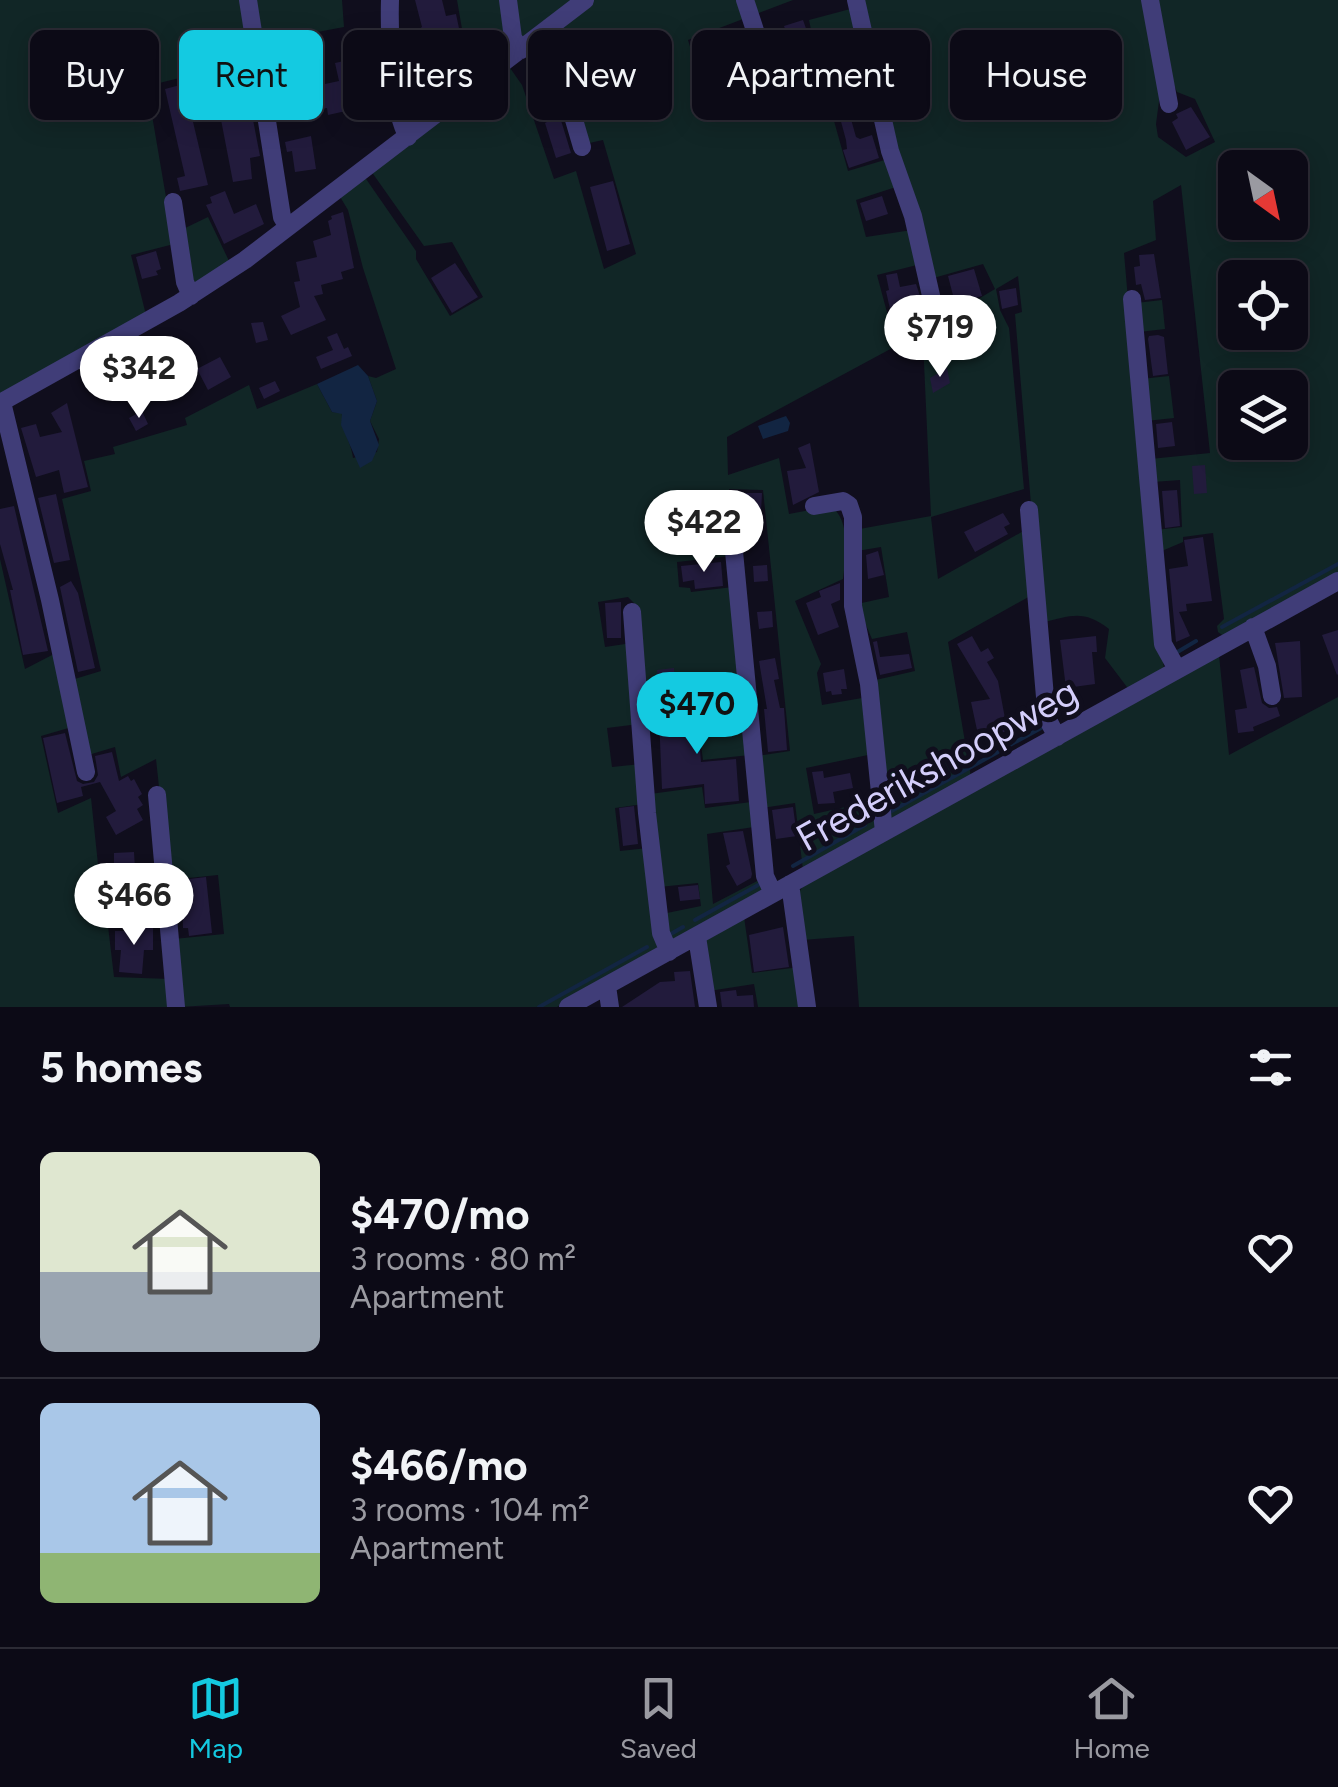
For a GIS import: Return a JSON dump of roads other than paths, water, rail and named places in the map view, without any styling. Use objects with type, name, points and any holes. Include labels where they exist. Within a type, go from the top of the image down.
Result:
[{"type":"street","points":[[248,0],[282,216],[288,227]]},
{"type":"street","points":[[390,0],[398,108],[408,136]]},
{"type":"street","points":[[508,0],[513,38],[521,50]]},
{"type":"street","points":[[547,30],[585,0]]},
{"type":"street","points":[[744,0],[754,30]]},
{"type":"street","points":[[856,0],[890,151],[913,216],[932,300]]},
{"type":"street","points":[[1150,0],[1168,104]]},
{"type":"street","points":[[86,772],[50,600],[1,402],[191,296],[528,45]]},
{"type":"street","points":[[574,120],[582,147]]},
{"type":"street","points":[[173,202],[185,282],[191,296]]},
{"type":"street","points":[[1132,299],[1163,644],[1177,670]]},
{"type":"street","points":[[814,506],[843,501],[853,517],[854,606],[869,684],[884,832]]},
{"type":"street","points":[[1029,510],[1046,709],[1057,736]]},
{"type":"street","points":[[734,540],[765,876],[782,888],[807,1007]]},
{"type":"street","name":"Frederikshoopweg","points":[[568,1007],[1338,581]]},
{"type":"street","points":[[632,612],[661,934],[669,952]]},
{"type":"street","points":[[1253,627],[1267,666],[1272,696]]},
{"type":"street","points":[[157,795],[176,1007]]},
{"type":"street","points":[[697,938],[708,1007]]},
{"type":"street","points":[[607,986],[610,1007]]},
{"type":"water","points":[[358,365],[368,376],[377,401],[370,421],[379,445],[372,461],[360,468],[341,425],[342,414],[332,412],[317,384]]},
{"type":"water","points":[[786,416],[790,423],[788,431],[763,439],[758,426]]},
{"type":"waterway","points":[[1222,627],[1338,564]]},
{"type":"waterway","points":[[1174,654],[1196,641]]},
{"type":"waterway","points":[[1008,746],[1043,727]]},
{"type":"waterway","points":[[888,813],[998,752]]},
{"type":"waterway","points":[[793,866],[865,825]]},
{"type":"waterway","points":[[695,920],[760,884]]},
{"type":"waterway","points":[[669,935],[683,927]]},
{"type":"waterway","points":[[539,1007],[647,947]]}]
